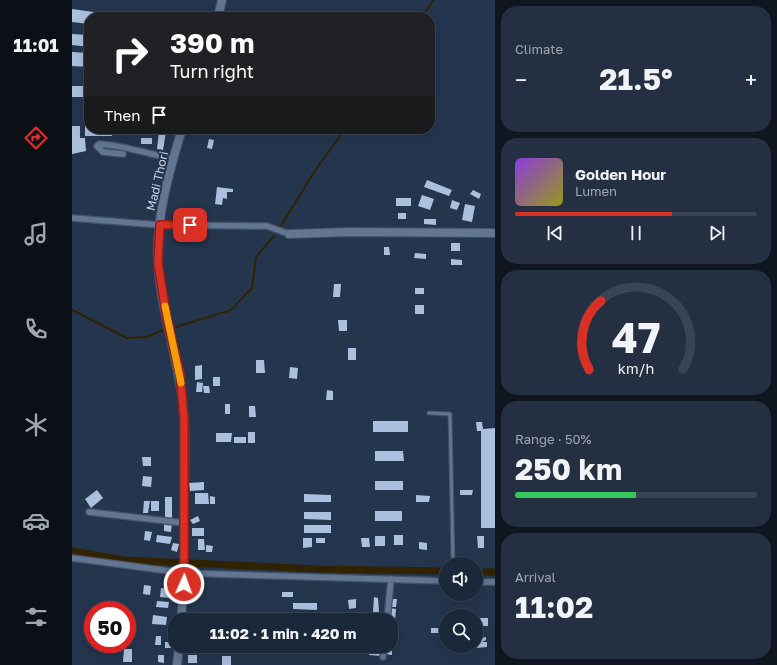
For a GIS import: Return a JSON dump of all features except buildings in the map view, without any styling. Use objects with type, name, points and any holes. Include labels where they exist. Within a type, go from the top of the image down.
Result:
[{"type":"main road","points":[[219,12],[222,0]]},
{"type":"main road","name":"Madi Thori","points":[[180,134],[173,158],[160,225],[158,263],[167,319],[180,374],[184,418],[185,554],[181,613]]},
{"type":"main road","points":[[289,234],[350,232],[495,233]]},
{"type":"main road","points":[[177,665],[178,653]]},
{"type":"street","points":[[123,154],[103,152],[97,146],[99,144],[118,145],[156,156],[173,158]]},
{"type":"street","points":[[72,218],[160,225],[266,226],[289,234]]},
{"type":"street","points":[[89,512],[184,523]]},
{"type":"street","points":[[72,558],[184,570],[439,581]]},
{"type":"street","points":[[388,613],[391,579]]},
{"type":"street","points":[[483,582],[495,582]]},
{"type":"street","points":[[383,653],[383,658]]},
{"type":"lane","points":[[429,413],[450,414],[453,557]]},
{"type":"waterway","points":[[425,12],[433,0]]},
{"type":"waterway","points":[[280,227],[316,169],[341,134]]},
{"type":"waterway","points":[[176,327],[231,310],[252,288],[256,257],[274,236]]},
{"type":"waterway","points":[[72,310],[127,338],[147,337],[165,329]]},
{"type":"waterway","points":[[72,551],[124,560],[318,569],[439,571]]},
{"type":"waterway","points":[[483,572],[495,572]]},
{"type":"slow traffic","points":[[165,306],[181,383]]},
{"type":"route","points":[[184,584],[184,418],[180,374],[167,319],[158,263],[160,225],[190,225]]}]
